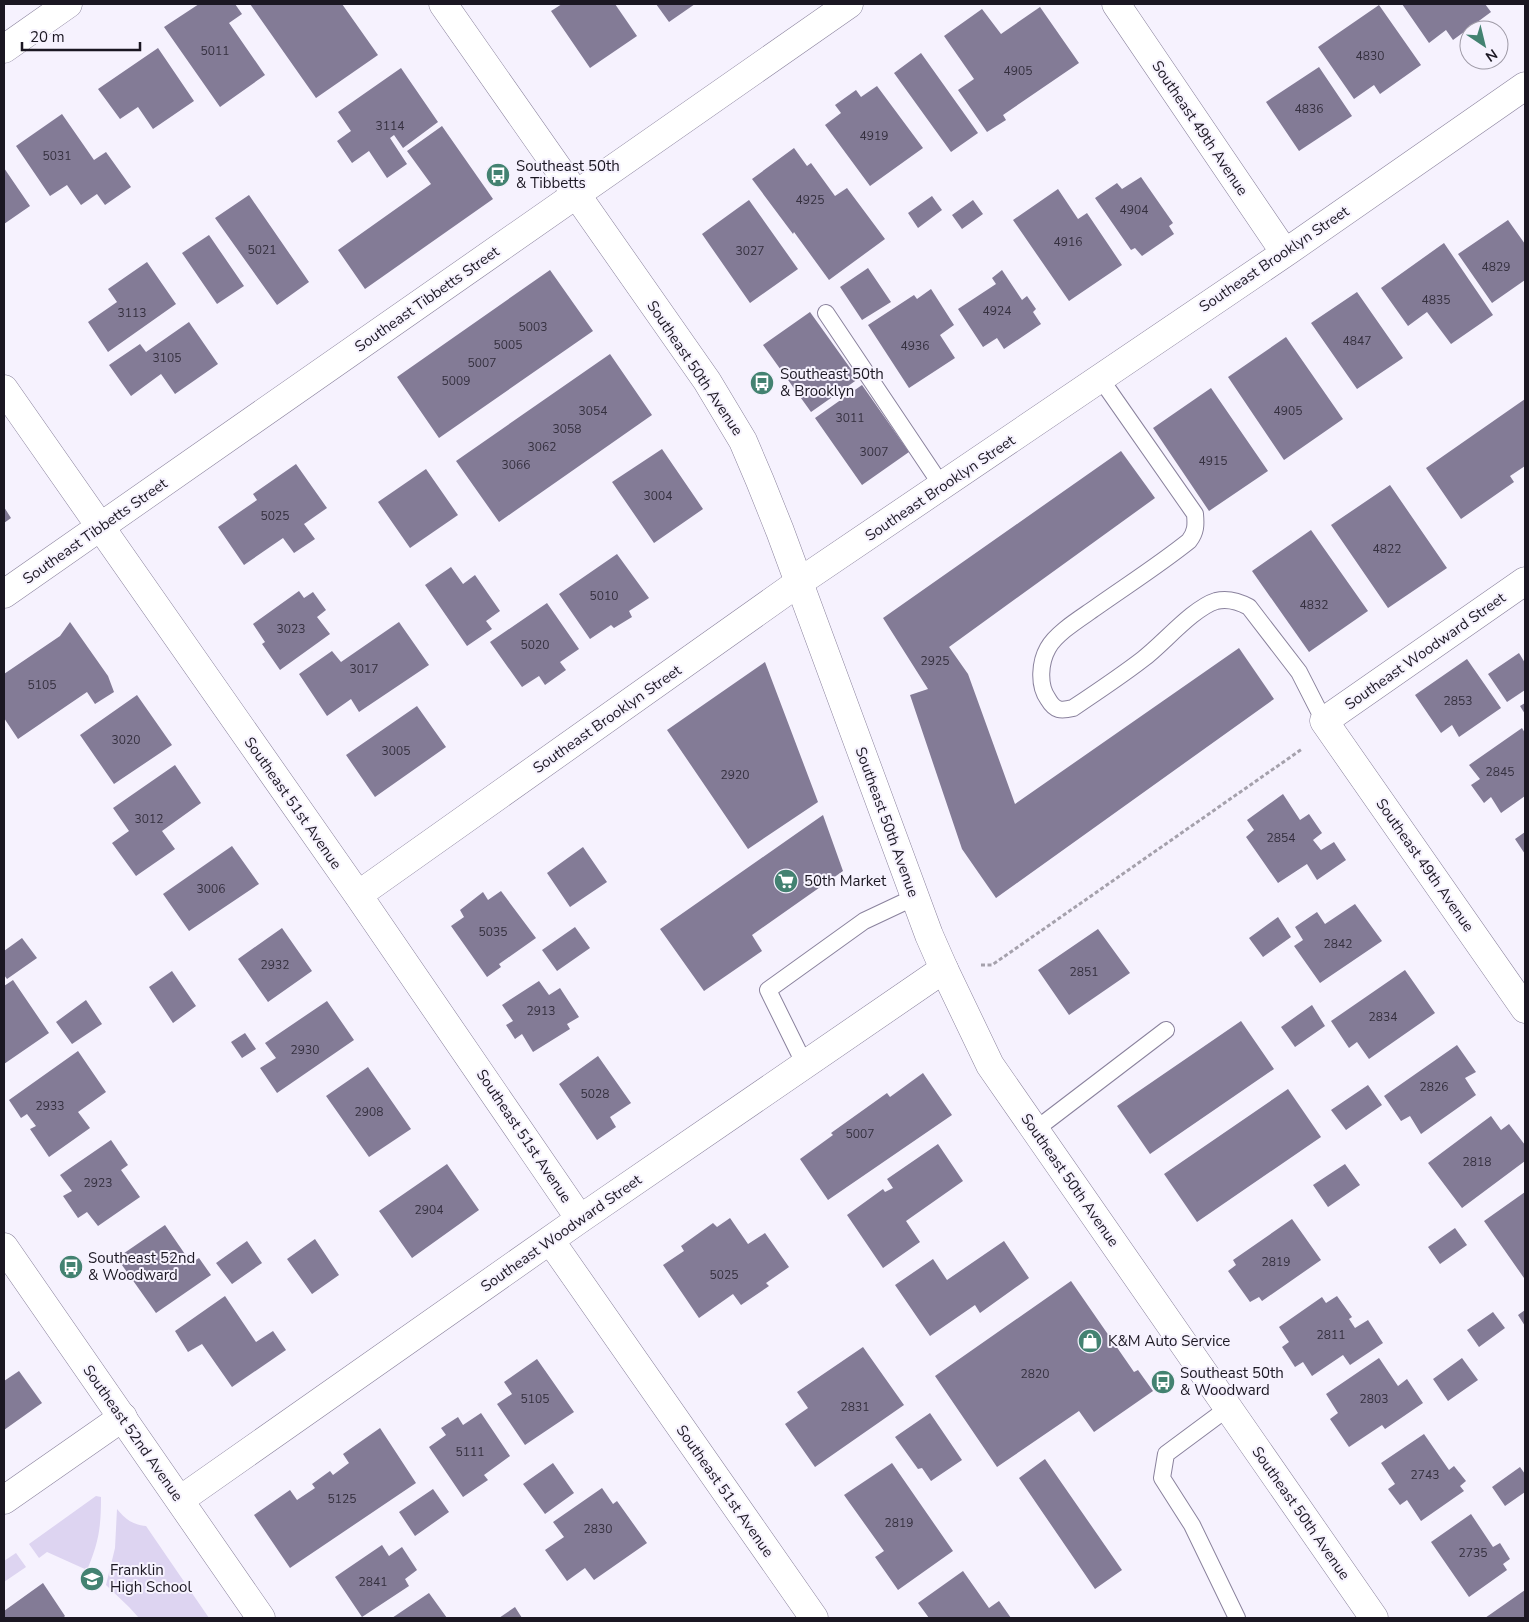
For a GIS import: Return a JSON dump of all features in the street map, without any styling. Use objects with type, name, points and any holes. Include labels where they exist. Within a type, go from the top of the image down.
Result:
[{"type":"street","points":[[4,48],[68,4]]},
{"type":"street","name":"Southeast 50th Avenue","points":[[443,4],[707,381],[743,441],[780,531],[915,897],[944,969],[990,1065],[1374,1618]]},
{"type":"street","name":"Southeast Tibbetts Street","points":[[4,594],[849,4]]},
{"type":"street","name":"Southeast 49th Avenue","points":[[1116,4],[1284,253]]},
{"type":"street","name":"Southeast Brooklyn Street","points":[[358,895],[798,583],[1284,253],[1525,86]]},
{"type":"street","name":"Southeast 51st Avenue","points":[[4,389],[358,895],[580,1219]]},
{"type":"street","name":"Southeast Woodward Street","points":[[1324,721],[1525,581]]},
{"type":"street","name":"Southeast 49th Avenue","points":[[1324,721],[1525,1009]]},
{"type":"street","name":"Southeast Woodward Street","points":[[180,1500],[580,1219],[944,969]]},
{"type":"street","name":"Southeast 51st Avenue","points":[[550,1240],[814,1618]]},
{"type":"street","name":"Southeast 52nd Avenue","points":[[4,1247],[261,1618]]},
{"type":"street","points":[[4,1500],[123,1417]]},
{"type":"lane","points":[[826,313],[942,486]]},
{"type":"lane","points":[[1100,378],[1194,514],[1196,525],[1194,535],[1189,542],[1067,628],[1049,646],[1043,660],[1042,687],[1050,704],[1055,708],[1063,710],[1074,708],[1145,658],[1201,609],[1216,601],[1229,599],[1240,601],[1249,607],[1299,672],[1324,721]]},
{"type":"lane","points":[[805,1065],[768,990],[864,921],[915,897]]},
{"type":"lane","points":[[1035,1130],[1166,1030]]},
{"type":"lane","points":[[1228,1408],[1166,1454],[1162,1478],[1192,1525],[1237,1618]]},
{"type":"path","points":[[944,969],[992,964],[1301,751],[1324,721]]},
{"type":"shaded area","points":[[96,1496],[101,1497],[100,1526],[97,1543],[87,1570],[47,1552],[39,1558],[29,1544]]},
{"type":"shaded area","points":[[117,1509],[130,1521],[146,1526],[209,1618],[139,1618],[106,1585],[115,1548]]},
{"type":"shaded area","points":[[16,1553],[26,1567],[4,1582],[4,1561]]},
{"type":"building","points":[[199,4],[235,4],[242,14],[229,23],[265,75],[220,107],[164,27]]},
{"type":"building","points":[[250,4],[342,4],[378,55],[316,98]]},
{"type":"building","points":[[562,4],[615,4],[637,36],[590,68],[551,11]]},
{"type":"building","points":[[656,4],[695,4],[669,22]]},
{"type":"building","points":[[1402,4],[1485,4],[1491,12],[1480,20],[1459,20],[1459,36],[1453,40],[1446,30],[1429,43]]},
{"type":"building","points":[[1379,5],[1421,65],[1380,94],[1374,85],[1354,99],[1318,47]]},
{"type":"building","points":[[1040,7],[1079,63],[1003,115],[1006,120],[987,132],[958,90],[974,79],[944,36],[982,9],[1001,34]]},
{"type":"building","points":[[158,48],[194,101],[153,129],[138,107],[120,119],[98,89]]},
{"type":"building","points":[[921,53],[978,133],[951,152],[894,73]]},
{"type":"building","points":[[1319,67],[1352,116],[1299,151],[1266,102]]},
{"type":"building","points":[[401,68],[438,122],[403,148],[394,135],[390,138],[407,164],[387,178],[369,151],[352,163],[337,141],[351,131],[338,112]]},
{"type":"building","points":[[877,86],[923,148],[870,186],[825,125],[841,113],[835,105],[856,90],[861,97]]},
{"type":"building","points":[[62,114],[94,160],[106,152],[131,187],[105,205],[97,194],[81,205],[67,185],[50,196],[16,146]]},
{"type":"building","points":[[442,126],[493,199],[365,289],[338,250],[431,184],[407,151]]},
{"type":"building","points":[[794,148],[807,166],[811,163],[835,196],[847,188],[885,239],[829,280],[752,179]]},
{"type":"building","points":[[4,168],[30,206],[4,224]]},
{"type":"building","points":[[1141,177],[1173,223],[1169,226],[1174,234],[1142,256],[1135,248],[1131,250],[1095,198],[1117,183],[1122,189]]},
{"type":"building","points":[[1058,189],[1078,219],[1087,213],[1122,265],[1069,301],[1013,220]]},
{"type":"building","points":[[249,195],[309,282],[277,305],[215,218]]},
{"type":"building","points":[[932,196],[942,210],[918,228],[908,213]]},
{"type":"building","points":[[749,200],[798,269],[750,303],[702,234]]},
{"type":"building","points":[[973,200],[983,214],[962,229],[952,215]]},
{"type":"building","points":[[1508,220],[1525,244],[1525,280],[1492,303],[1458,254]]},
{"type":"building","points":[[209,235],[244,286],[217,304],[182,253]]},
{"type":"building","points":[[1444,243],[1493,315],[1451,344],[1427,312],[1408,326],[1381,288]]},
{"type":"building","points":[[147,262],[176,304],[108,352],[88,322],[117,302],[108,289]]},
{"type":"building","points":[[868,268],[891,302],[862,320],[840,287]]},
{"type":"building","points":[[550,270],[593,331],[439,438],[397,377]]},
{"type":"building","points":[[1002,270],[1022,300],[1027,296],[1036,309],[1033,312],[1041,324],[1004,349],[997,338],[983,347],[958,309],[996,284],[992,278]]},
{"type":"building","points":[[931,289],[954,325],[940,335],[955,358],[909,388],[868,325],[914,295],[917,299]]},
{"type":"building","points":[[1357,292],[1403,358],[1357,389],[1311,323]]},
{"type":"building","points":[[810,312],[858,379],[811,412],[763,345]]},
{"type":"building","points":[[189,322],[218,364],[175,394],[161,374],[131,396],[109,365],[140,344],[146,352]]},
{"type":"building","points":[[1286,337],[1343,419],[1284,460],[1228,377]]},
{"type":"building","points":[[610,354],[652,415],[499,522],[456,461]]},
{"type":"building","points":[[862,385],[909,452],[862,485],[815,418]]},
{"type":"building","points":[[1211,388],[1268,471],[1209,511],[1153,428]]},
{"type":"building","points":[[1525,399],[1525,466],[1510,476],[1514,482],[1461,519],[1426,468]]},
{"type":"building","points":[[662,449],[703,509],[654,543],[612,482]]},
{"type":"building","points":[[1121,451],[1155,498],[949,647],[968,674],[1015,804],[1239,648],[1274,699],[996,898],[962,849],[910,695],[928,689],[883,618]]},
{"type":"building","points":[[296,464],[327,508],[304,524],[315,539],[294,553],[283,538],[244,565],[218,527],[257,500],[253,494]]},
{"type":"building","points":[[426,469],[458,515],[410,548],[378,502]]},
{"type":"building","points":[[1390,485],[1447,568],[1388,608],[1331,525]]},
{"type":"building","points":[[4,507],[11,518],[4,523]]},
{"type":"building","points":[[1311,530],[1368,611],[1309,652],[1252,571]]},
{"type":"building","points":[[617,554],[649,598],[629,611],[632,617],[614,628],[611,625],[590,639],[559,594]]},
{"type":"building","points":[[451,567],[463,584],[475,575],[500,611],[486,621],[492,629],[467,646],[425,585]]},
{"type":"building","points":[[299,591],[304,598],[313,592],[326,610],[317,617],[330,634],[280,670],[262,644],[265,642],[253,624]]},
{"type":"building","points":[[547,603],[579,649],[560,662],[566,670],[545,685],[539,676],[522,687],[490,642]]},
{"type":"building","points":[[70,622],[108,676],[114,692],[95,704],[87,692],[18,739],[4,718],[4,674],[60,636]]},
{"type":"building","points":[[399,622],[429,665],[359,712],[351,699],[327,716],[299,674],[332,651],[341,662]]},
{"type":"building","points":[[1519,653],[1525,663],[1525,690],[1507,702],[1488,674]]},
{"type":"building","points":[[1467,659],[1501,708],[1459,737],[1452,725],[1441,733],[1415,695]]},
{"type":"building","points":[[765,662],[818,802],[748,849],[667,730]]},
{"type":"building","points":[[137,695],[172,745],[114,784],[80,735]]},
{"type":"building","points":[[1525,703],[1525,714],[1520,706]]},
{"type":"building","points":[[417,706],[446,747],[375,797],[346,755]]},
{"type":"building","points":[[1522,728],[1525,733],[1525,796],[1501,813],[1491,797],[1484,803],[1471,785],[1480,779],[1469,765]]},
{"type":"building","points":[[175,765],[201,803],[162,831],[175,849],[136,876],[112,843],[129,831],[113,808]]},
{"type":"building","points":[[1283,794],[1300,820],[1309,814],[1322,833],[1313,840],[1321,850],[1334,842],[1346,860],[1317,880],[1307,864],[1278,883],[1246,837],[1254,830],[1247,820]]},
{"type":"building","points":[[823,815],[843,871],[752,935],[762,951],[704,991],[660,929]]},
{"type":"building","points":[[1525,832],[1525,854],[1515,839]]},
{"type":"building","points":[[232,846],[259,884],[189,931],[163,894]]},
{"type":"building","points":[[583,847],[607,882],[570,907],[547,873]]},
{"type":"building","points":[[501,891],[536,938],[499,964],[501,967],[487,977],[451,926],[464,917],[460,910],[483,892],[488,900]]},
{"type":"building","points":[[1355,904],[1382,941],[1320,983],[1294,946],[1303,940],[1295,927],[1317,912],[1325,924]]},
{"type":"building","points":[[1278,917],[1291,937],[1263,957],[1249,938]]},
{"type":"building","points":[[575,927],[590,948],[557,971],[542,950]]},
{"type":"building","points":[[282,928],[312,971],[268,1002],[238,959]]},
{"type":"building","points":[[1098,929],[1130,973],[1069,1015],[1038,970]]},
{"type":"building","points":[[22,938],[37,958],[7,979],[4,975],[4,951]]},
{"type":"building","points":[[1405,970],[1435,1013],[1369,1059],[1357,1042],[1349,1048],[1331,1021]]},
{"type":"building","points":[[172,971],[196,1006],[173,1023],[149,987]]},
{"type":"building","points":[[13,980],[49,1033],[4,1064],[4,986]]},
{"type":"building","points":[[539,981],[549,995],[560,988],[579,1017],[567,1024],[570,1029],[533,1052],[522,1034],[515,1039],[506,1025],[513,1021],[502,1005]]},
{"type":"building","points":[[86,1000],[102,1024],[72,1044],[56,1022]]},
{"type":"building","points":[[327,1001],[354,1040],[277,1093],[260,1068],[276,1058],[265,1043]]},
{"type":"building","points":[[1312,1005],[1325,1026],[1295,1047],[1281,1027]]},
{"type":"building","points":[[1241,1021],[1274,1069],[1150,1154],[1117,1106]]},
{"type":"building","points":[[245,1033],[256,1049],[242,1058],[231,1042]]},
{"type":"building","points":[[1457,1045],[1476,1072],[1465,1078],[1476,1095],[1421,1134],[1410,1116],[1401,1121],[1384,1096]]},
{"type":"building","points":[[78,1051],[106,1092],[78,1112],[90,1128],[49,1157],[30,1129],[36,1126],[27,1114],[21,1118],[9,1100]]},
{"type":"building","points":[[598,1056],[631,1103],[610,1117],[616,1127],[597,1140],[559,1084]]},
{"type":"building","points":[[368,1067],[411,1129],[369,1157],[326,1096]]},
{"type":"building","points":[[923,1073],[952,1115],[828,1200],[800,1159],[833,1135],[831,1133],[887,1093],[890,1097]]},
{"type":"building","points":[[1368,1085],[1382,1105],[1346,1130],[1331,1110]]},
{"type":"building","points":[[1288,1089],[1321,1137],[1197,1222],[1164,1174]]},
{"type":"building","points":[[1491,1116],[1501,1130],[1509,1124],[1525,1145],[1525,1161],[1462,1208],[1428,1163]]},
{"type":"building","points":[[111,1140],[128,1165],[121,1170],[140,1197],[98,1226],[87,1212],[78,1218],[63,1196],[72,1191],[60,1175]]},
{"type":"building","points":[[938,1144],[963,1181],[906,1221],[920,1242],[883,1268],[847,1215],[883,1189],[885,1192],[893,1188],[887,1179]]},
{"type":"building","points":[[447,1164],[479,1210],[412,1258],[379,1211]]},
{"type":"building","points":[[1345,1164],[1360,1185],[1328,1207],[1313,1185]]},
{"type":"building","points":[[1525,1192],[1525,1277],[1524,1278],[1484,1221]]},
{"type":"building","points":[[730,1218],[748,1244],[765,1233],[789,1267],[766,1283],[769,1286],[741,1305],[733,1294],[699,1318],[663,1265],[684,1251],[681,1246],[713,1223],[717,1227]]},
{"type":"building","points":[[1292,1219],[1321,1260],[1262,1301],[1259,1297],[1250,1302],[1228,1271],[1236,1265],[1233,1260]]},
{"type":"building","points":[[165,1225],[191,1263],[199,1258],[211,1275],[156,1313],[117,1258]]},
{"type":"building","points":[[1455,1228],[1467,1245],[1440,1264],[1428,1247]]},
{"type":"building","points":[[315,1239],[339,1275],[312,1294],[287,1259]]},
{"type":"building","points":[[247,1241],[262,1263],[232,1284],[216,1263]]},
{"type":"building","points":[[1004,1241],[1029,1278],[980,1313],[975,1305],[930,1336],[895,1285],[933,1259],[947,1280]]},
{"type":"building","points":[[1071,1281],[1134,1372],[1138,1370],[1153,1391],[1094,1432],[1079,1411],[997,1467],[935,1376]]},
{"type":"building","points":[[225,1296],[256,1342],[273,1331],[286,1350],[232,1387],[202,1344],[188,1352],[175,1331]]},
{"type":"building","points":[[1337,1296],[1352,1317],[1349,1319],[1355,1328],[1368,1320],[1383,1343],[1350,1365],[1343,1355],[1312,1376],[1303,1362],[1295,1367],[1282,1347],[1289,1342],[1279,1327],[1322,1297],[1326,1303]]},
{"type":"building","points":[[1525,1310],[1525,1326],[1518,1315]]},
{"type":"building","points":[[1493,1312],[1505,1328],[1479,1347],[1467,1330]]},
{"type":"building","points":[[863,1347],[904,1405],[815,1467],[785,1424],[808,1408],[797,1392]]},
{"type":"building","points":[[1379,1358],[1398,1386],[1407,1379],[1423,1403],[1385,1429],[1382,1425],[1349,1447],[1330,1419],[1338,1413],[1326,1394]]},
{"type":"building","points":[[1462,1358],[1478,1380],[1448,1401],[1433,1379]]},
{"type":"building","points":[[537,1359],[574,1412],[525,1445],[497,1404],[512,1394],[504,1382]]},
{"type":"building","points":[[19,1371],[42,1403],[4,1430],[4,1381]]},
{"type":"building","points":[[481,1413],[510,1456],[484,1475],[488,1480],[463,1497],[429,1447],[446,1435],[441,1428],[458,1417],[463,1425]]},
{"type":"building","points":[[930,1413],[962,1460],[931,1481],[922,1468],[918,1469],[895,1437]]},
{"type":"building","points":[[380,1428],[416,1483],[290,1568],[254,1515],[290,1490],[297,1500],[315,1488],[312,1484],[330,1471],[333,1475],[349,1463],[343,1454]]},
{"type":"building","points":[[1424,1434],[1449,1470],[1454,1466],[1466,1481],[1460,1486],[1464,1491],[1421,1521],[1407,1500],[1400,1505],[1388,1489],[1395,1484],[1381,1463]]},
{"type":"building","points":[[1045,1459],[1122,1570],[1095,1589],[1019,1478]]},
{"type":"building","points":[[553,1463],[574,1493],[545,1514],[523,1484]]},
{"type":"building","points":[[892,1463],[953,1551],[898,1590],[875,1557],[884,1551],[844,1495]]},
{"type":"building","points":[[1520,1467],[1525,1474],[1525,1492],[1505,1506],[1492,1487]]},
{"type":"building","points":[[602,1488],[613,1504],[617,1501],[647,1543],[594,1580],[585,1568],[567,1581],[545,1550],[564,1537],[553,1522]]},
{"type":"building","points":[[433,1489],[449,1512],[415,1536],[399,1512]]},
{"type":"building","points":[[1471,1514],[1493,1547],[1500,1543],[1510,1559],[1503,1564],[1507,1570],[1469,1597],[1431,1542]]},
{"type":"building","points":[[382,1545],[389,1556],[402,1547],[417,1570],[405,1579],[409,1586],[362,1617],[335,1577]]},
{"type":"building","points":[[963,1571],[989,1608],[999,1601],[1011,1618],[929,1618],[918,1603]]},
{"type":"building","points":[[43,1583],[65,1616],[63,1618],[4,1618],[4,1611]]},
{"type":"building","points":[[1525,1590],[1525,1618],[1485,1618]]},
{"type":"building","points":[[429,1593],[447,1618],[392,1618]]},
{"type":"building","points":[[515,1607],[522,1618],[499,1618]]},
{"type":"place","name":"Southeast 50th & Tibbetts","points":[[498,175]]},
{"type":"place","name":"Southeast 50th & Brooklyn","points":[[762,383]]},
{"type":"place","name":"50th Market","points":[[786,881]]},
{"type":"place","name":"Southeast 52nd & Woodward","points":[[71,1267]]},
{"type":"place","name":"K&M Auto Service","points":[[1090,1341]]},
{"type":"place","name":"Southeast 50th & Woodward","points":[[1163,1382]]},
{"type":"place","name":"Franklin High School","points":[[92,1579]]}]
